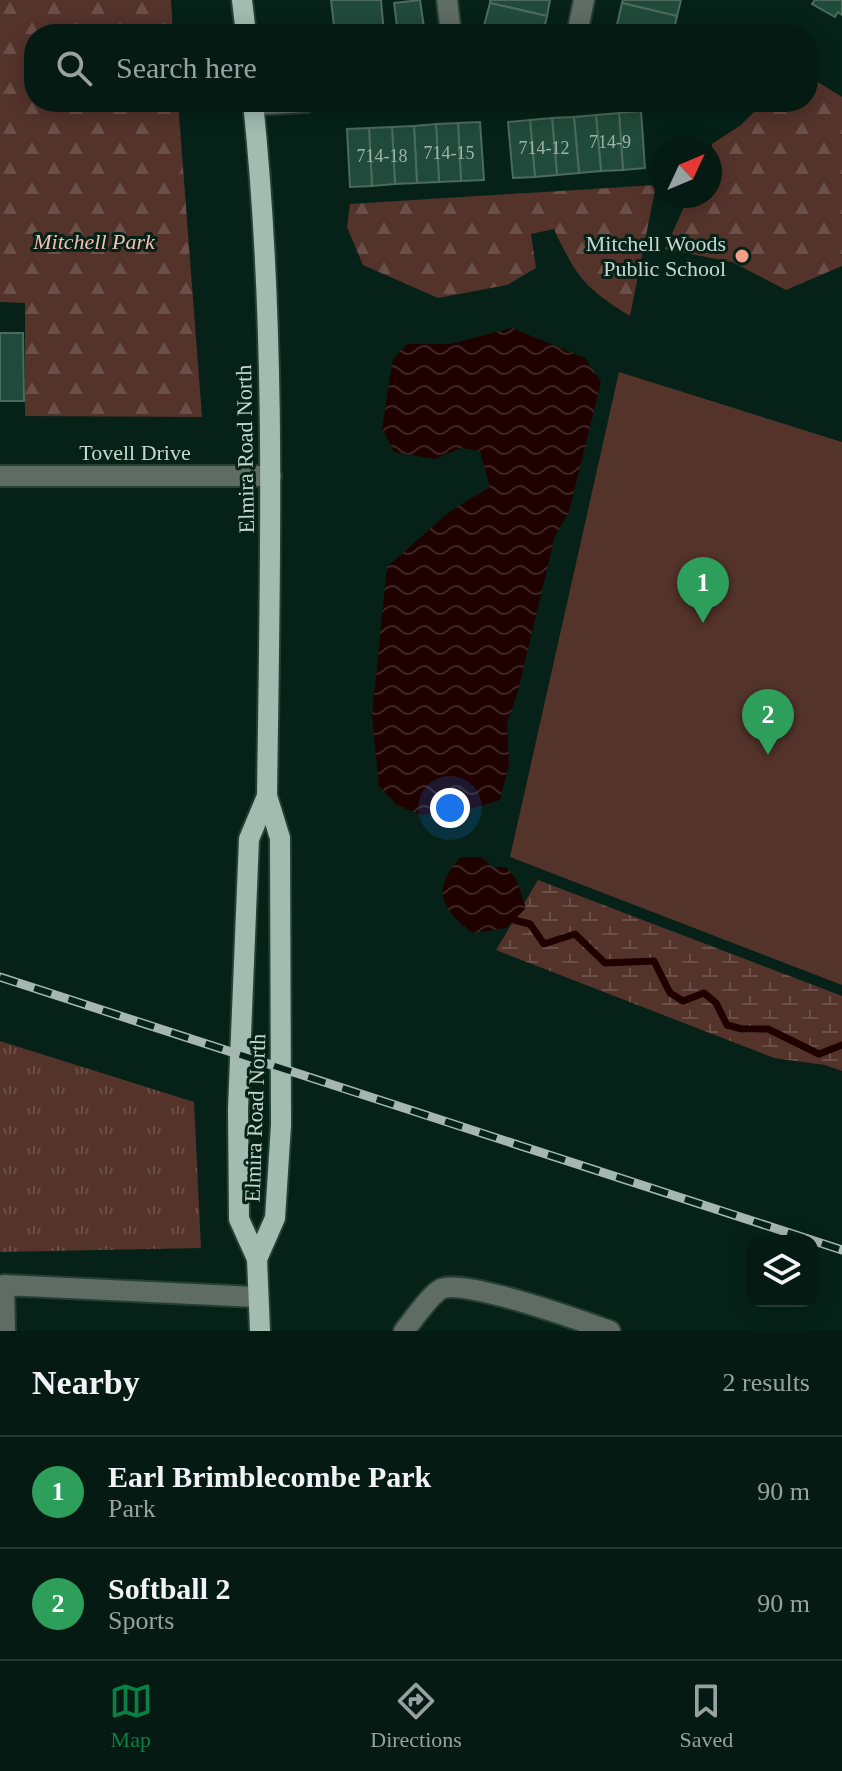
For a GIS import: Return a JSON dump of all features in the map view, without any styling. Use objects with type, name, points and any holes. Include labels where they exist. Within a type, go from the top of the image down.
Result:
[{"type":"main road","points":[[242,0],[245,24]]},
{"type":"main road","name":"Elmira Road North","points":[[255,112],[265,257],[271,476],[267,796],[280,838],[281,1125],[275,1218],[257,1259]]},
{"type":"main road","name":"Elmira Road North","points":[[257,1259],[239,1219],[238,1109],[249,839],[267,796]]},
{"type":"main road","points":[[257,1259],[260,1331]]},
{"type":"street","points":[[447,0],[450,24]]},
{"type":"street","points":[[579,24],[584,0]]},
{"type":"street","name":"Tovell Drive","points":[[0,476],[271,476]]},
{"type":"street","points":[[5,1331],[2,1285],[258,1297]]},
{"type":"street","points":[[404,1331],[440,1290],[454,1286],[535,1305],[610,1331]]},
{"type":"green space","name":"Mitchell Park","points":[[0,0],[171,0],[172,24],[24,24],[24,112],[179,112],[202,417],[25,416],[25,303],[0,302]]},
{"type":"green space","points":[[818,82],[842,97],[842,266],[786,290],[732,262],[665,249],[684,208],[722,208],[722,137],[754,112],[818,112]]},
{"type":"green space","points":[[650,185],[651,208],[630,316],[583,280],[554,229],[531,234],[536,268],[507,285],[438,298],[363,265],[347,227],[350,204]]},
{"type":"green space","points":[[619,372],[842,442],[842,985],[510,857]]},
{"type":"green space","points":[[538,880],[842,996],[842,1071],[825,1065],[774,1058],[496,950]]},
{"type":"green space","points":[[0,1041],[194,1102],[201,1248],[0,1252]]},
{"type":"water","points":[[512,328],[585,358],[601,382],[569,512],[555,536],[517,695],[507,723],[509,764],[500,800],[474,808],[421,815],[397,805],[379,786],[372,716],[387,567],[449,512],[490,487],[480,451],[461,448],[435,459],[394,452],[382,428],[393,359],[407,344],[450,344]]},
{"type":"water","points":[[461,857],[481,857],[493,867],[506,867],[516,879],[526,908],[506,928],[473,933],[447,907],[443,889]]},
{"type":"building","points":[[331,0],[381,0],[383,24],[334,24]]},
{"type":"building","points":[[420,0],[424,24],[397,24],[394,3]]},
{"type":"building","points":[[490,0],[550,0],[547,16],[490,3]]},
{"type":"building","points":[[623,0],[681,0],[677,16],[622,3]]},
{"type":"building","points":[[815,0],[842,0],[842,15],[838,12],[835,17],[812,4]]},
{"type":"building","points":[[490,3],[547,16],[545,24],[485,24]]},
{"type":"building","points":[[622,3],[677,16],[675,24],[617,24]]},
{"type":"building","points":[[641,112],[645,168],[623,170],[619,113]]},
{"type":"building","points":[[619,113],[623,170],[601,171],[596,115]]},
{"type":"building","points":[[596,115],[601,171],[579,173],[574,117]]},
{"type":"building","points":[[574,117],[579,173],[557,175],[552,118]]},
{"type":"building","points":[[552,118],[557,175],[535,177],[530,120]]},
{"type":"building","points":[[530,120],[535,177],[513,178],[508,122]]},
{"type":"building","points":[[480,122],[484,180],[461,181],[458,123]]},
{"type":"building","points":[[458,123],[461,181],[439,182],[436,124]]},
{"type":"building","points":[[436,124],[439,182],[417,183],[414,126]]},
{"type":"building","points":[[414,126],[417,183],[395,184],[392,127]]},
{"type":"building","points":[[392,127],[395,184],[372,186],[369,128]]},
{"type":"building","points":[[369,128],[372,186],[350,187],[347,129]]},
{"type":"building","points":[[0,333],[23,333],[24,401],[0,401]]},
{"type":"waterway","points":[[514,920],[530,924],[544,944],[575,934],[605,963],[654,961],[670,993],[683,1001],[704,993],[716,1003],[727,1025],[742,1029],[768,1029],[819,1054],[842,1045]]},
{"type":"railway","points":[[0,977],[842,1250]]},
{"type":"place","name":"Mitchell Woods Public School","points":[[742,256]]},
{"type":"place","name":"Earl Brimblecombe Park","points":[[703,623]]},
{"type":"place","name":"Softball 2","points":[[768,755]]}]
